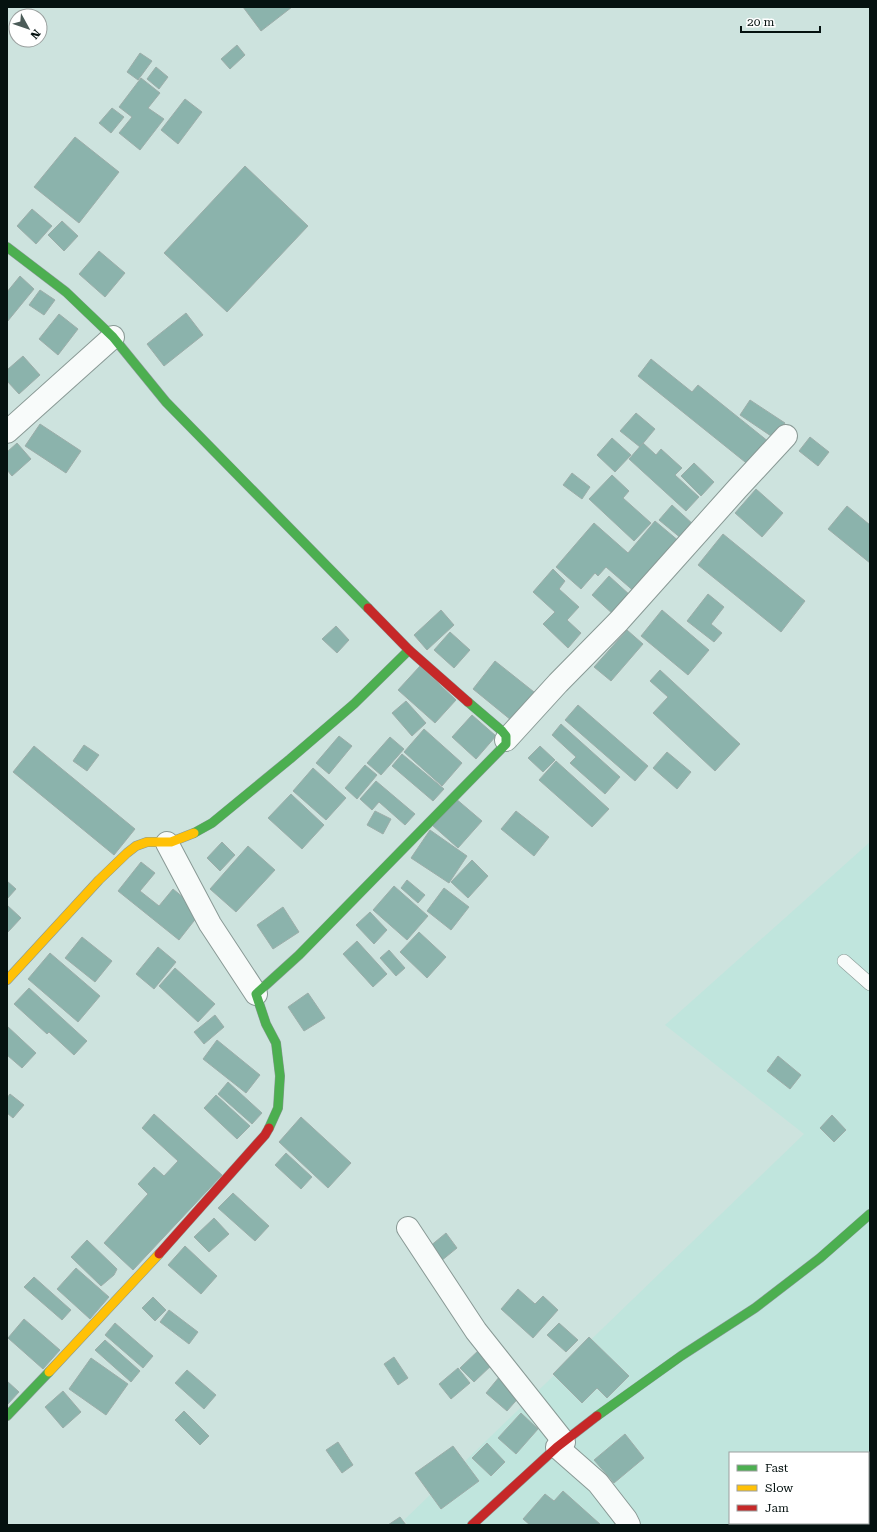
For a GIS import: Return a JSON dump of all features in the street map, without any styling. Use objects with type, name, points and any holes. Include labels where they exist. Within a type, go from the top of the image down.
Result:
[{"type":"street","points":[[7,247],[66,292],[113,337],[166,402],[409,650],[460,696],[498,727],[506,736],[506,740]]},
{"type":"street","points":[[7,432],[113,337]]},
{"type":"street","points":[[256,994],[299,955],[506,744],[506,740],[558,683],[619,621],[786,436]]},
{"type":"street","points":[[7,980],[127,853],[136,846],[147,842],[167,843],[197,832],[227,812],[354,704],[409,650]]},
{"type":"street","points":[[7,1416],[148,1266],[265,1135],[278,1108],[280,1076],[276,1043],[266,1024],[256,994],[210,924],[167,843]]},
{"type":"street","points":[[472,1525],[560,1444],[589,1421],[681,1356],[755,1308],[820,1258],[870,1214]]},
{"type":"street","points":[[408,1228],[476,1331],[560,1444],[598,1483],[629,1525]]},
{"type":"lane","points":[[844,961],[870,984]]},
{"type":"shaded area","points":[[870,842],[870,1520],[869,1521],[869,1452],[729,1452],[729,1524],[866,1524],[408,1525],[404,1520],[804,1134],[665,1025]]},
{"type":"building","points":[[243,7],[292,7],[261,31]]},
{"type":"building","points":[[237,45],[245,55],[230,69],[221,59]]},
{"type":"building","points":[[140,53],[152,61],[138,80],[127,72]]},
{"type":"building","points":[[156,67],[168,77],[159,89],[147,79]]},
{"type":"building","points":[[141,78],[160,93],[148,108],[164,119],[140,150],[119,133],[132,117],[119,107]]},
{"type":"building","points":[[185,99],[202,112],[178,144],[161,130]]},
{"type":"building","points":[[112,108],[124,117],[111,133],[99,123]]},
{"type":"building","points":[[75,137],[119,172],[79,223],[34,187]]},
{"type":"building","points":[[245,166],[308,226],[227,312],[164,253]]},
{"type":"building","points":[[32,209],[52,226],[36,244],[17,226]]},
{"type":"building","points":[[62,221],[78,236],[64,251],[48,235]]},
{"type":"building","points":[[99,251],[125,273],[105,297],[79,274]]},
{"type":"building","points":[[20,276],[34,289],[7,322],[7,292]]},
{"type":"building","points":[[40,290],[55,300],[44,315],[29,305]]},
{"type":"building","points":[[186,313],[203,335],[164,366],[147,344]]},
{"type":"building","points":[[59,314],[78,329],[58,355],[39,339]]},
{"type":"building","points":[[23,356],[40,375],[19,394],[7,381],[7,370]]},
{"type":"building","points":[[651,359],[692,392],[698,385],[769,442],[750,466],[638,376]]},
{"type":"building","points":[[750,400],[785,423],[774,438],[740,415]]},
{"type":"building","points":[[636,413],[655,429],[640,447],[620,431]]},
{"type":"building","points":[[40,424],[81,451],[66,473],[25,446]]},
{"type":"building","points":[[810,437],[829,452],[818,466],[799,451]]},
{"type":"building","points":[[612,438],[631,455],[615,472],[597,455]]},
{"type":"building","points":[[17,443],[31,459],[12,476],[7,470],[7,452]]},
{"type":"building","points":[[643,443],[656,455],[661,449],[682,468],[675,475],[699,497],[686,511],[629,459]]},
{"type":"building","points":[[694,463],[714,482],[701,496],[681,476]]},
{"type":"building","points":[[572,473],[590,487],[582,499],[563,485]]},
{"type":"building","points":[[612,475],[629,491],[623,498],[651,523],[634,541],[589,499]]},
{"type":"building","points":[[756,489],[783,513],[762,537],[735,513]]},
{"type":"building","points":[[672,505],[694,525],[682,539],[659,520]]},
{"type":"building","points":[[847,506],[870,525],[870,563],[828,529]]},
{"type":"building","points":[[655,521],[680,542],[636,593],[606,567],[598,576],[595,573],[581,589],[556,567],[594,523],[628,553]]},
{"type":"building","points":[[723,534],[805,601],[781,632],[698,565]]},
{"type":"building","points":[[553,569],[565,581],[559,589],[579,607],[567,620],[581,633],[568,648],[543,624],[555,612],[533,592]]},
{"type":"building","points":[[609,576],[631,596],[614,615],[592,595]]},
{"type":"building","points":[[708,594],[724,607],[711,624],[722,633],[714,642],[687,621]]},
{"type":"building","points":[[441,610],[454,625],[427,650],[414,635]]},
{"type":"building","points":[[662,610],[709,650],[688,675],[641,636]]},
{"type":"building","points":[[336,626],[349,640],[337,653],[322,639]]},
{"type":"building","points":[[627,630],[643,644],[611,681],[594,667]]},
{"type":"building","points":[[450,632],[470,650],[454,668],[434,650]]},
{"type":"building","points":[[495,661],[534,692],[511,720],[473,689]]},
{"type":"building","points":[[420,666],[456,700],[435,723],[398,690]]},
{"type":"building","points":[[660,670],[740,744],[715,771],[653,713],[668,697],[650,681]]},
{"type":"building","points":[[406,701],[426,723],[412,736],[392,713]]},
{"type":"building","points":[[578,705],[648,766],[635,781],[565,720]]},
{"type":"building","points":[[472,715],[496,736],[476,759],[452,737]]},
{"type":"building","points":[[561,724],[620,777],[605,794],[570,763],[576,757],[552,735]]},
{"type":"building","points":[[424,729],[462,763],[442,786],[404,752]]},
{"type":"building","points":[[339,736],[352,746],[329,774],[316,763]]},
{"type":"building","points":[[390,737],[404,749],[381,775],[367,763]]},
{"type":"building","points":[[84,745],[99,755],[87,771],[73,761]]},
{"type":"building","points":[[34,746],[135,829],[114,855],[13,772]]},
{"type":"building","points":[[540,746],[555,760],[543,772],[528,758]]},
{"type":"building","points":[[667,752],[691,772],[677,789],[653,768]]},
{"type":"building","points":[[402,754],[444,789],[433,801],[392,766]]},
{"type":"building","points":[[556,761],[609,809],[592,827],[539,780]]},
{"type":"building","points":[[365,765],[377,775],[357,799],[345,788]]},
{"type":"building","points":[[313,768],[346,798],[326,820],[293,791]]},
{"type":"building","points":[[376,781],[415,814],[405,825],[379,802],[372,810],[360,799]]},
{"type":"building","points":[[291,794],[324,825],[302,849],[268,818]]},
{"type":"building","points":[[455,798],[482,821],[458,848],[432,825]]},
{"type":"building","points":[[375,811],[391,819],[383,834],[367,825]]},
{"type":"building","points":[[516,811],[549,837],[534,856],[501,829]]},
{"type":"building","points":[[430,830],[467,856],[449,883],[411,858]]},
{"type":"building","points":[[222,842],[235,855],[220,871],[207,858]]},
{"type":"building","points":[[248,846],[275,870],[236,912],[210,889]]},
{"type":"building","points":[[472,860],[488,876],[468,898],[451,882]]},
{"type":"building","points":[[141,862],[155,873],[140,891],[159,906],[173,889],[201,912],[179,940],[118,891]]},
{"type":"building","points":[[407,880],[425,895],[418,903],[401,888]]},
{"type":"building","points":[[7,881],[16,889],[7,899]]},
{"type":"building","points":[[394,886],[428,916],[407,940],[373,910]]},
{"type":"building","points":[[444,888],[469,907],[451,930],[427,911]]},
{"type":"building","points":[[7,905],[21,918],[8,932],[7,931]]},
{"type":"building","points":[[283,907],[299,932],[273,949],[257,925]]},
{"type":"building","points":[[370,912],[387,930],[374,944],[356,925]]},
{"type":"building","points":[[419,932],[446,957],[427,978],[400,952]]},
{"type":"building","points":[[82,937],[112,961],[95,982],[65,958]]},
{"type":"building","points":[[357,941],[387,974],[373,987],[343,954]]},
{"type":"building","points":[[158,947],[176,962],[154,989],[136,974]]},
{"type":"building","points":[[389,950],[405,968],[396,976],[380,958]]},
{"type":"building","points":[[50,953],[100,996],[78,1022],[28,979]]},
{"type":"building","points":[[175,968],[215,1004],[198,1022],[159,986]]},
{"type":"building","points":[[29,988],[87,1041],[74,1055],[49,1032],[47,1034],[14,1004]]},
{"type":"building","points":[[308,993],[325,1018],[304,1031],[288,1007]]},
{"type":"building","points":[[215,1015],[224,1027],[204,1044],[194,1032]]},
{"type":"building","points":[[7,1026],[36,1053],[22,1068],[7,1055]]},
{"type":"building","points":[[217,1040],[260,1075],[246,1093],[203,1059]]},
{"type":"building","points":[[778,1056],[801,1075],[790,1089],[767,1071]]},
{"type":"building","points":[[228,1082],[262,1113],[252,1124],[218,1094]]},
{"type":"building","points":[[10,1094],[24,1105],[13,1118],[7,1113],[7,1098]]},
{"type":"building","points":[[216,1095],[250,1126],[237,1139],[204,1108]]},
{"type":"building","points":[[154,1114],[222,1175],[133,1270],[104,1243],[148,1194],[138,1184],[154,1167],[164,1176],[178,1161],[142,1128]]},
{"type":"building","points":[[832,1115],[846,1130],[834,1142],[820,1128]]},
{"type":"building","points":[[301,1117],[351,1163],[328,1188],[279,1142]]},
{"type":"building","points":[[286,1153],[312,1177],[301,1189],[275,1165]]},
{"type":"building","points":[[233,1193],[269,1226],[255,1241],[218,1208]]},
{"type":"building","points":[[214,1218],[229,1234],[209,1252],[194,1237]]},
{"type":"building","points":[[446,1233],[457,1248],[441,1261],[429,1247]]},
{"type":"building","points":[[87,1240],[117,1269],[114,1275],[101,1286],[71,1257]]},
{"type":"building","points":[[185,1246],[217,1276],[201,1294],[168,1265]]},
{"type":"building","points":[[76,1268],[109,1297],[90,1319],[57,1289]]},
{"type":"building","points":[[34,1277],[71,1310],[62,1320],[24,1287]]},
{"type":"building","points":[[518,1289],[535,1304],[543,1296],[558,1310],[533,1338],[501,1309]]},
{"type":"building","points":[[153,1297],[166,1310],[155,1321],[142,1308]]},
{"type":"building","points":[[169,1310],[198,1332],[189,1344],[160,1322]]},
{"type":"building","points":[[24,1319],[60,1350],[43,1369],[8,1338]]},
{"type":"building","points":[[115,1323],[153,1356],[143,1368],[105,1335]]},
{"type":"building","points":[[559,1323],[578,1340],[566,1352],[547,1335]]},
{"type":"building","points":[[589,1337],[629,1376],[607,1398],[597,1388],[582,1403],[553,1374]]},
{"type":"building","points":[[105,1340],[140,1371],[131,1382],[95,1350]]},
{"type":"building","points":[[481,1348],[495,1362],[474,1382],[460,1368]]},
{"type":"building","points":[[394,1357],[408,1378],[398,1385],[384,1364]]},
{"type":"building","points":[[91,1358],[128,1384],[106,1415],[69,1389]]},
{"type":"building","points":[[458,1368],[470,1383],[451,1399],[439,1384]]},
{"type":"building","points":[[187,1370],[216,1395],[204,1409],[175,1383]]},
{"type":"building","points":[[500,1376],[521,1395],[507,1411],[486,1393]]},
{"type":"building","points":[[7,1381],[19,1392],[7,1405]]},
{"type":"building","points":[[63,1391],[81,1412],[63,1428],[45,1407]]},
{"type":"building","points":[[184,1411],[209,1436],[200,1445],[175,1420]]},
{"type":"building","points":[[521,1413],[538,1429],[516,1454],[498,1438]]},
{"type":"building","points":[[625,1434],[644,1458],[614,1483],[594,1460]]},
{"type":"building","points":[[338,1442],[353,1465],[342,1473],[326,1450]]},
{"type":"building","points":[[487,1443],[505,1462],[491,1476],[472,1458]]},
{"type":"building","points":[[453,1446],[479,1481],[441,1509],[415,1473]]},
{"type":"building","points":[[563,1491],[601,1525],[530,1525],[523,1519],[545,1494],[554,1501]]},
{"type":"building","points":[[400,1517],[406,1525],[388,1525]]},
{"type":"traffic: fast","points":[[7,247],[66,292],[113,337],[166,402],[368,608]]},
{"type":"traffic: fast","points":[[194,833],[212,823],[290,759],[354,704],[409,650]]},
{"type":"traffic: fast","points":[[269,1128],[278,1108],[280,1076],[276,1043],[266,1024],[256,994],[299,955],[506,744],[506,736],[502,731],[468,702]]},
{"type":"traffic: fast","points":[[597,1416],[681,1356],[755,1308],[820,1258],[870,1214]]},
{"type":"traffic: fast","points":[[7,1416],[49,1372]]},
{"type":"traffic: slow","points":[[7,980],[99,880],[127,853],[136,846],[147,842],[171,842],[194,833]]},
{"type":"traffic: slow","points":[[49,1372],[159,1254]]},
{"type":"traffic: jam","points":[[368,608],[409,650],[468,702]]},
{"type":"traffic: jam","points":[[159,1254],[265,1135],[269,1128]]},
{"type":"traffic: jam","points":[[472,1525],[557,1447],[597,1416]]}]
